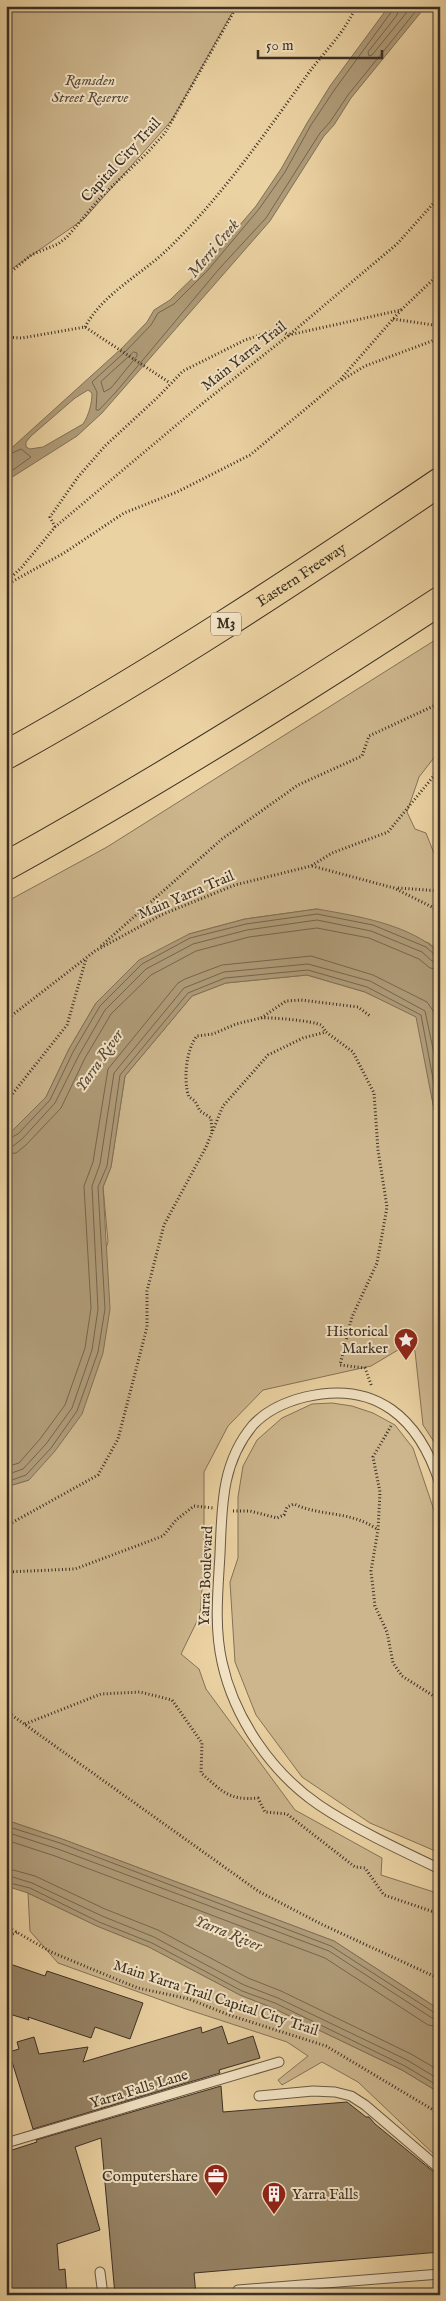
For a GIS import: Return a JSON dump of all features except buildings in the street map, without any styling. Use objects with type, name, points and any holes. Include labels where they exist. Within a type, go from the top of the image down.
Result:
[{"type":"highway","name":"Eastern Freeway","points":[[6,755],[113,693],[264,600],[440,482]]},
{"type":"highway","points":[[6,866],[141,789],[440,601]]},
{"type":"lane","name":"Yarra Boulevard","points":[[440,1484],[426,1449],[414,1431],[395,1412],[378,1400],[350,1394],[330,1393],[291,1400],[272,1409],[255,1424],[233,1455],[224,1486],[217,1620],[222,1662],[233,1695],[257,1742],[274,1764],[319,1805],[440,1869]]},
{"type":"lane","name":"Yarra Falls Lane","points":[[6,2143],[279,2062]]},
{"type":"lane","points":[[258,2096],[312,2091],[335,2092],[351,2096],[365,2105],[440,2170]]},
{"type":"lane","points":[[100,2272],[103,2295]]},
{"type":"lane","points":[[238,2290],[440,2274]]},
{"type":"path","name":"Capital City Trail","points":[[6,276],[31,255],[58,244],[67,237],[102,197],[147,153],[165,132],[237,6]]},
{"type":"path","points":[[85,327],[102,304],[163,254],[192,226],[224,188],[340,34],[356,6]]},
{"type":"path","name":"Main Yarra Trail","points":[[6,584],[55,527],[397,244],[440,196]]},
{"type":"path","points":[[6,584],[64,553],[124,513],[177,492],[250,455],[338,382],[401,310],[440,273]]},
{"type":"path","points":[[55,527],[50,517],[78,477],[105,446],[158,397],[183,370],[245,340],[278,329],[289,335],[401,310]]},
{"type":"path","points":[[394,319],[440,326]]},
{"type":"path","points":[[6,338],[22,338],[85,327],[170,383]]},
{"type":"path","points":[[338,382],[365,366],[440,338]]},
{"type":"path","points":[[95,951],[230,834],[298,785],[362,756],[369,736],[440,703]]},
{"type":"path","points":[[311,866],[332,853],[388,832],[440,766]]},
{"type":"path","points":[[311,866],[394,888],[440,891]]},
{"type":"path","name":"Main Yarra Trail","points":[[6,1020],[95,951],[161,915],[234,885],[311,866]]},
{"type":"path","points":[[394,888],[440,911]]},
{"type":"path","points":[[6,1102],[67,1025],[86,958]]},
{"type":"path","points":[[261,1018],[286,1001],[301,1000],[358,1007],[370,1016]]},
{"type":"path","points":[[212,1134],[212,1118],[200,1111],[195,1100],[189,1097],[187,1092],[187,1067],[192,1042],[197,1036],[213,1034],[236,1024],[261,1018],[279,1017],[284,1020],[316,1023],[353,1052],[374,1093],[378,1150],[387,1206],[377,1263],[352,1317],[340,1365],[365,1368],[378,1400],[392,1426],[373,1457],[380,1492],[378,1530],[371,1571],[375,1606],[387,1632],[393,1663],[402,1676],[440,1700]]},
{"type":"path","points":[[6,1526],[98,1474],[118,1439],[147,1327],[147,1291],[164,1225],[212,1134],[223,1106],[268,1055],[303,1038],[326,1032]]},
{"type":"path","points":[[6,1572],[75,1569],[163,1536],[176,1520],[194,1506],[222,1508],[235,1512],[250,1511],[276,1518],[284,1515],[287,1507],[294,1504],[306,1510],[322,1511],[356,1518],[378,1530]]},
{"type":"path","points":[[25,1724],[101,1694],[140,1692],[172,1700],[202,1743],[201,1773],[223,1792],[241,1800],[258,1798],[265,1812],[287,1814],[355,1867],[365,1868],[384,1895],[434,1912],[440,1920]]},
{"type":"path","points":[[6,1711],[258,1891],[321,1924],[440,1979]]},
{"type":"path","name":"Main Yarra Trail Capital City Trail","points":[[6,1926],[51,1952],[138,1988],[189,1999],[229,2015],[326,2046],[440,2114]]},
{"type":"path","points":[[6,1936],[18,1932]]},
{"type":"green space","name":"Ramsden Street Reserve","points":[[6,6],[236,6],[172,120],[84,219],[6,273]]},
{"type":"green space","points":[[440,637],[440,750],[419,777],[407,812],[415,829],[426,833],[439,866],[440,953],[429,943],[317,909],[245,919],[189,934],[96,1003],[69,1049],[46,1097],[6,1137],[6,902],[107,847]]},
{"type":"green space","points":[[307,975],[365,992],[417,1017],[440,1140],[440,1451],[423,1425],[415,1351],[408,1344],[371,1366],[263,1390],[228,1426],[204,1472],[204,1562],[200,1615],[181,1654],[199,1669],[206,1689],[295,1810],[382,1858],[381,1875],[440,1894],[440,2010],[334,1941],[62,1839],[6,1820],[6,1487],[29,1480],[108,1242],[103,1187],[111,1167],[125,1076],[192,996],[226,983]]},
{"type":"green space","points":[[332,1403],[352,1406],[373,1413],[395,1425],[413,1448],[440,1528],[440,1853],[370,1823],[302,1777],[256,1715],[235,1662],[230,1582],[238,1558],[238,1497],[243,1466],[257,1440],[282,1418],[312,1404]]},
{"type":"green space","points":[[28,1893],[97,1926],[149,1947],[240,1995],[273,2008],[402,2070],[440,2093],[440,2160],[358,2082],[322,2062],[282,2085],[278,2080],[308,2056],[287,2042],[186,2009],[58,1963],[30,1931]]},
{"type":"water","points":[[389,6],[426,6],[351,98],[334,125],[324,136],[270,221],[102,413],[77,436],[6,481],[6,453],[122,348],[147,322],[154,310],[170,300],[204,267],[256,206],[281,169],[330,86]],"holes":[[[88,390],[92,393],[90,409],[83,424],[43,447],[30,449],[26,447],[26,442],[31,436],[75,398]]]},
{"type":"water","name":"Yarra River","points":[[317,909],[365,918],[398,928],[427,943],[440,953],[440,1140],[416,1017],[365,992],[307,975],[226,983],[192,996],[125,1076],[111,1167],[103,1187],[110,1309],[103,1353],[82,1414],[55,1451],[29,1480],[6,1487],[6,1137],[46,1097],[69,1049],[96,1003],[139,960],[189,934],[245,919]]},
{"type":"water","name":"Yarra River","points":[[6,1820],[62,1839],[334,1941],[440,2010],[440,2093],[402,2070],[273,2008],[240,1995],[149,1947],[97,1926],[28,1893],[6,1886]]},
{"type":"place","name":"Historical Marker","points":[[406,1361]]},
{"type":"place","name":"Computershare","points":[[216,2197]]},
{"type":"place","name":"Yarra Falls","points":[[274,2215]]},
{"type":"water label","name":"Merri Creek","points":[[214,249]]}]
